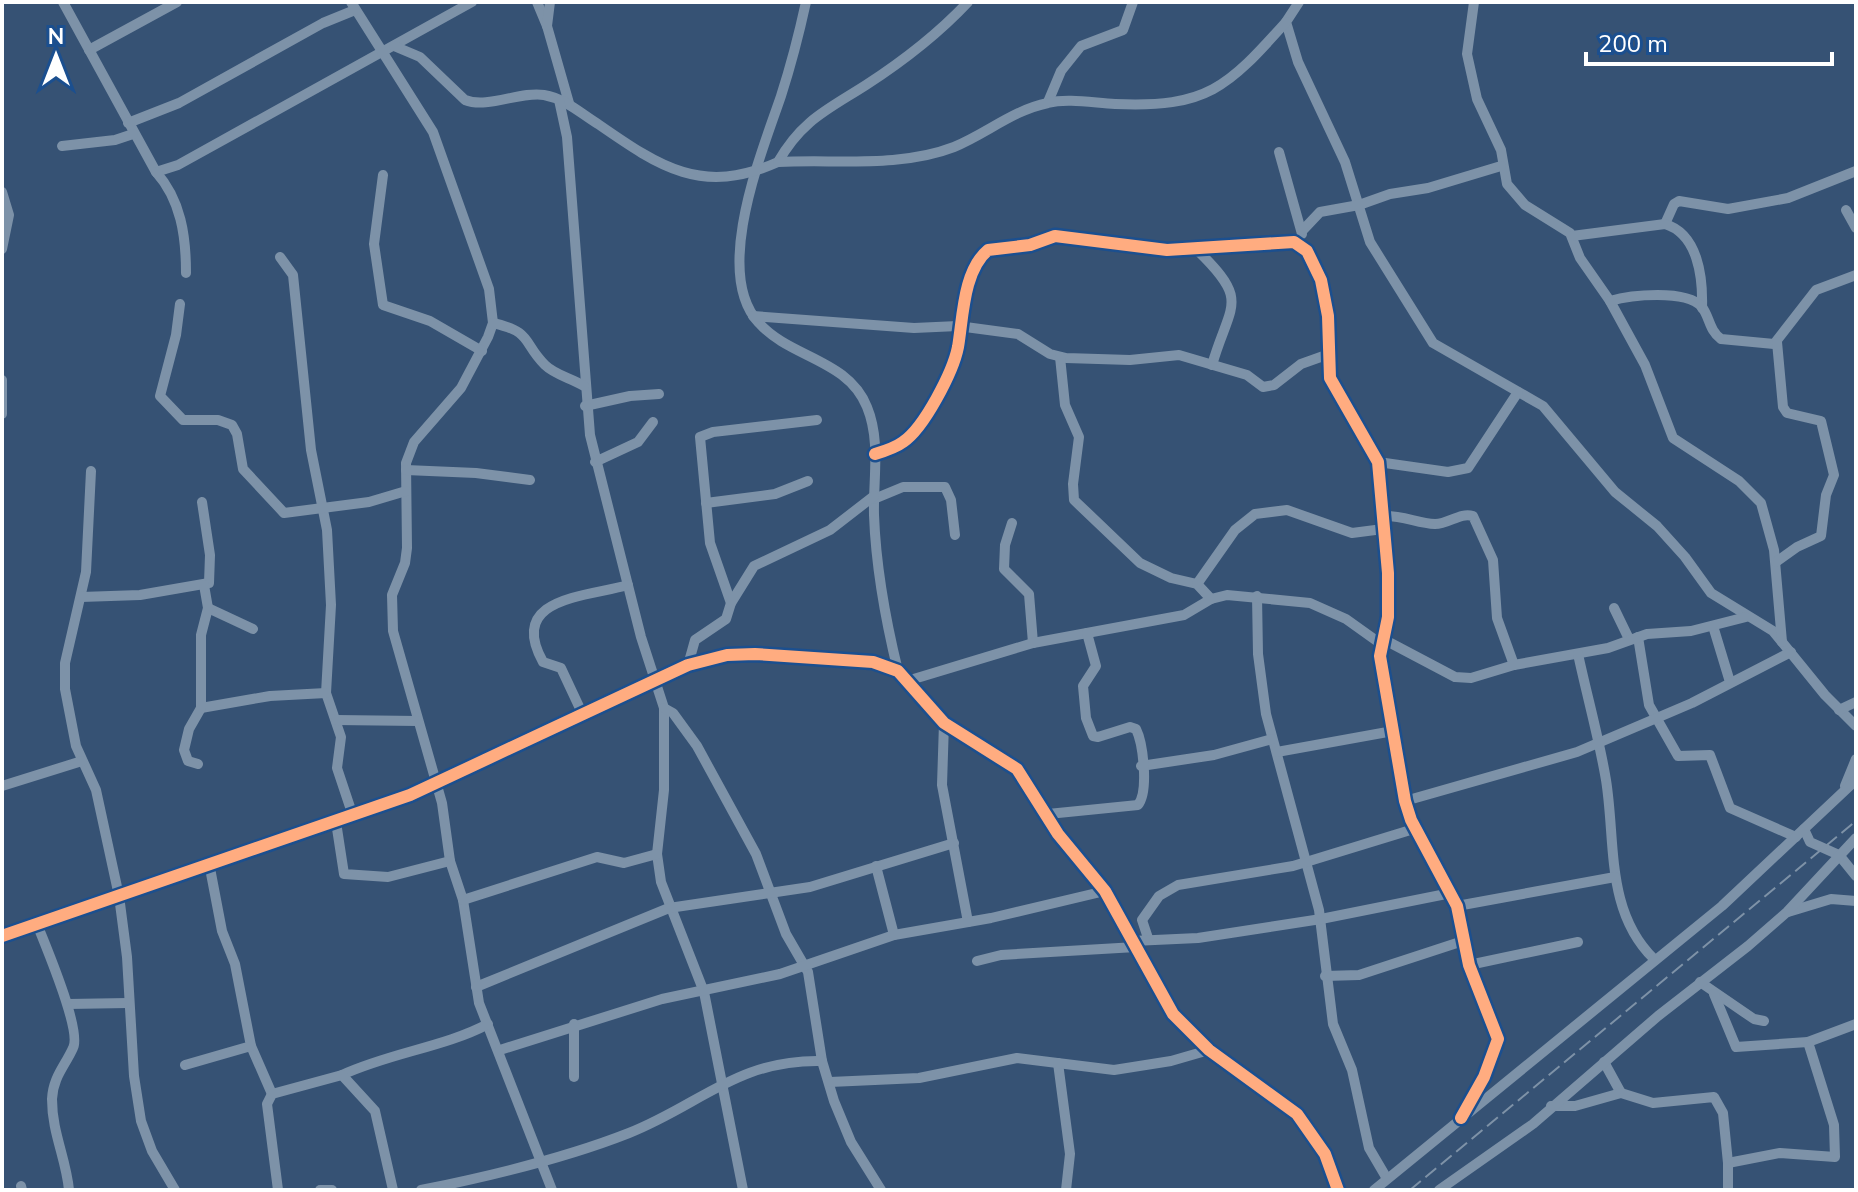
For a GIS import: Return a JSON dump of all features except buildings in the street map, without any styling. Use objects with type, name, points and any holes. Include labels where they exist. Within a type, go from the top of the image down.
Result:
[{"type":"street","points":[[63,2],[133,134],[177,208],[184,239],[186,273]]},
{"type":"street","points":[[89,50],[177,2]]},
{"type":"street","points":[[156,172],[178,165],[394,46],[455,6],[472,2]]},
{"type":"street","points":[[537,2],[547,26],[564,101],[585,406],[595,462],[664,708],[664,790],[657,854],[669,908],[704,992],[743,1190]]},
{"type":"street","points":[[547,26],[550,2]]},
{"type":"street","points":[[806,2],[782,93],[744,209],[743,292],[753,316],[786,348],[827,365],[854,386],[868,410],[875,454],[874,497],[881,568],[879,595],[898,671],[944,723],[1017,769],[1074,855],[1105,891],[1173,1014],[1209,1050],[1297,1114],[1325,1154],[1338,1190]]},
{"type":"street","points":[[778,162],[790,140],[810,119],[867,84],[927,41],[968,2]]},
{"type":"street","points":[[1048,102],[1070,57],[1081,46],[1123,30],[1133,2]]},
{"type":"street","points":[[394,46],[420,57],[471,102],[525,95],[564,101],[618,139],[688,176],[710,179],[778,162],[880,160],[936,152],[1048,102],[1153,106],[1198,98],[1242,70],[1286,22],[1299,2]]},
{"type":"street","points":[[1474,2],[1467,54],[1477,99],[1501,150],[1501,166],[1517,199],[1572,236],[1580,258],[1610,301],[1645,365],[1673,438],[1750,490],[1767,516],[1776,562],[1782,642]]},
{"type":"street","points":[[128,123],[179,103],[353,6],[420,108],[442,151],[489,289],[493,323],[482,351],[461,388],[414,442],[406,470],[405,563],[392,595],[393,631],[413,690],[418,721],[442,803],[450,861],[463,900],[476,987],[552,1190]]},
{"type":"street","points":[[1286,22],[1298,62],[1329,122],[1375,252],[1394,277],[1433,343],[1549,412],[1615,492],[1657,526],[1685,557],[1711,593],[1773,631],[1856,726]]},
{"type":"street","points":[[62,146],[115,140],[133,134]]},
{"type":"street","points":[[1279,152],[1303,230],[1300,245]]},
{"type":"street","points":[[1303,230],[1320,212],[1359,205],[1382,195],[1428,188],[1501,166]]},
{"type":"street","points":[[1665,224],[1674,204],[1679,201],[1728,209],[1788,198],[1856,171]]},
{"type":"street","points":[[383,175],[374,244],[383,305],[430,321],[482,351]]},
{"type":"street","points":[[2,192],[9,215],[2,249]]},
{"type":"street","points":[[1846,210],[1856,228]]},
{"type":"street","points":[[1572,236],[1665,224],[1677,228],[1692,246],[1702,308],[1715,334],[1721,339],[1769,345],[1777,342],[1816,290],[1856,275]]},
{"type":"street","points":[[875,454],[904,442],[920,427],[955,357],[958,326],[974,267],[979,257],[995,247],[1030,245],[1062,236],[1133,248],[1197,250],[1285,243],[1300,245],[1312,260],[1324,292],[1330,378],[1378,462],[1388,607],[1382,641],[1382,671],[1405,801],[1457,906],[1469,965],[1498,1039],[1484,1077],[1461,1118]]},
{"type":"street","points":[[1197,250],[1230,287],[1233,298],[1231,315],[1212,365]]},
{"type":"street","points":[[280,257],[293,275],[311,450],[324,506],[331,605],[326,693],[341,737],[337,768],[353,816]]},
{"type":"street","points":[[1610,301],[1647,294],[1687,300],[1702,308]]},
{"type":"street","points":[[180,304],[176,335],[160,389],[163,403],[183,420],[218,420],[232,425],[237,434],[243,469],[284,513],[369,502],[406,491]]},
{"type":"street","points":[[753,316],[914,328],[958,326],[1018,334],[1060,357],[1130,360],[1179,355],[1247,375],[1263,387],[1274,385],[1301,364],[1329,354]]},
{"type":"street","points":[[493,323],[519,332],[529,339],[543,364],[584,386]]},
{"type":"street","points":[[1776,562],[1797,547],[1821,536],[1826,495],[1834,475],[1821,421],[1787,413],[1783,407],[1777,342]]},
{"type":"street","points":[[1060,357],[1065,405],[1079,437],[1074,500],[1140,563],[1171,578],[1197,584],[1211,599]]},
{"type":"street","points":[[2,380],[2,414]]},
{"type":"street","points":[[1378,462],[1448,472],[1468,468],[1518,392]]},
{"type":"street","points":[[585,406],[630,396],[659,394]]},
{"type":"street","points":[[731,603],[712,554],[702,435],[817,420]]},
{"type":"street","points":[[595,462],[638,442],[653,422]]},
{"type":"street","points":[[406,470],[476,473],[530,480]]},
{"type":"street","points":[[91,471],[86,572],[64,670],[76,746],[96,790],[119,896],[141,1121],[152,1151],[175,1190]]},
{"type":"street","points":[[706,503],[775,494],[808,481]]},
{"type":"street","points":[[688,665],[695,640],[726,619],[731,603],[760,562],[830,530],[874,497],[903,487],[945,487],[951,500],[955,535]]},
{"type":"street","points":[[81,597],[140,595],[209,583],[211,575],[202,502]]},
{"type":"street","points":[[1197,584],[1235,530],[1263,511],[1295,511],[1352,533],[1383,529]]},
{"type":"street","points":[[1383,516],[1405,516],[1432,524],[1467,514],[1473,516],[1493,560],[1499,625],[1514,665]]},
{"type":"street","points":[[1012,523],[1005,545],[1004,569],[1029,594],[1033,643]]},
{"type":"street","points":[[198,764],[188,761],[184,750],[189,729],[201,708],[201,635],[208,608],[204,585]]},
{"type":"street","points":[[583,715],[561,668],[543,662],[539,655],[535,622],[539,613],[563,600],[628,585]]},
{"type":"street","points":[[907,681],[1033,643],[1184,615],[1211,599],[1257,596],[1321,607],[1382,641],[1461,678],[1578,654],[1634,638],[1713,626],[1746,617]]},
{"type":"street","points":[[1257,596],[1260,674],[1272,739],[1321,919],[1325,976],[1333,1024],[1352,1070],[1369,1148],[1386,1177]]},
{"type":"street","points":[[208,608],[253,629]]},
{"type":"street","points":[[1614,608],[1634,638],[1647,695],[1678,756],[1710,755],[1730,808],[1800,833],[1810,842],[1839,855],[1856,876]]},
{"type":"street","points":[[1713,626],[1730,682]]},
{"type":"street","points":[[1048,814],[1138,805],[1143,794],[1141,739],[1136,729],[1130,727],[1098,737],[1089,729],[1083,686],[1096,666],[1087,633]]},
{"type":"street","points":[[1405,801],[1598,742],[1656,718],[1791,652]]},
{"type":"street","points":[[2,936],[410,795],[688,665],[727,655],[755,654],[863,660],[898,671]]},
{"type":"street","points":[[1578,654],[1609,798],[1615,877],[1626,922],[1635,941],[1654,959]]},
{"type":"street","points":[[201,708],[270,696],[326,693]]},
{"type":"street","points":[[1839,710],[1856,702]]},
{"type":"street","points":[[664,708],[673,713],[697,746],[773,892],[786,934],[805,964],[822,1061],[834,1101],[851,1142],[881,1190]]},
{"type":"street","points":[[336,720],[418,721]]},
{"type":"street","points":[[944,723],[942,785],[968,922]]},
{"type":"street","points":[[1277,752],[1393,731]]},
{"type":"street","points":[[1141,766],[1214,755],[1272,739]]},
{"type":"street","points":[[1845,786],[1856,759]]},
{"type":"street","points":[[2,786],[82,761]]},
{"type":"street","points":[[1374,1190],[1386,1177],[1722,906],[1845,786],[1856,780]]},
{"type":"street","points":[[336,822],[344,874],[388,877],[450,861]]},
{"type":"street","points":[[1148,938],[1142,920],[1148,907],[1168,889],[1306,862],[1417,828]]},
{"type":"street","points":[[1439,1190],[1533,1124],[1787,912],[1856,838]]},
{"type":"street","points":[[476,987],[669,908],[810,887],[954,843]]},
{"type":"street","points":[[463,900],[597,857],[624,863],[657,854]]},
{"type":"street","points":[[209,863],[222,931],[235,964],[251,1046],[272,1094]]},
{"type":"street","points":[[876,866],[894,935]]},
{"type":"street","points":[[1457,906],[1615,877]]},
{"type":"street","points":[[500,1050],[574,1024],[805,964],[894,935],[1105,891]]},
{"type":"street","points":[[977,961],[1001,955],[1134,944],[1148,938],[1198,938],[1321,919],[1451,893]]},
{"type":"street","points":[[1787,912],[1831,899],[1856,901]]},
{"type":"street","points":[[37,924],[68,1004],[75,1044],[57,1074],[52,1096],[55,1135],[68,1173],[69,1190]]},
{"type":"street","points":[[1325,976],[1359,975],[1463,941]]},
{"type":"street","points":[[1469,965],[1578,942]]},
{"type":"street","points":[[1700,982],[1754,1019],[1764,1021]]},
{"type":"street","points":[[1714,994],[1736,1047],[1808,1042],[1856,1024]]},
{"type":"street","points":[[68,1004],[128,1003]]},
{"type":"street","points":[[278,1190],[267,1104],[272,1094],[342,1075],[378,1058],[460,1036],[488,1024]]},
{"type":"street","points":[[574,1024],[574,1077]]},
{"type":"street","points":[[1728,1163],[1780,1153],[1835,1157],[1834,1125],[1808,1042]]},
{"type":"street","points":[[185,1065],[251,1046]]},
{"type":"street","points":[[830,1082],[919,1078],[1000,1059],[1114,1070],[1171,1061],[1209,1050]]},
{"type":"street","points":[[429,1189],[540,1163],[632,1132],[722,1082],[787,1062],[822,1061]]},
{"type":"street","points":[[1604,1062],[1621,1093]]},
{"type":"street","points":[[1058,1063],[1070,1154],[1066,1190]]},
{"type":"street","points":[[342,1075],[375,1111],[393,1190]]},
{"type":"street","points":[[1551,1106],[1575,1106],[1621,1093],[1653,1103],[1714,1097],[1723,1113],[1728,1190]]},
{"type":"street","points":[[320,1190],[332,1190]]},
{"type":"railway","points":[[1410,1190],[1856,821]]},
{"type":"cycle path","points":[[875,454],[897,446],[911,435],[936,399],[955,358],[973,270],[988,250],[1030,245],[1055,236],[1167,250],[1294,242],[1307,251],[1321,280],[1328,316],[1330,378],[1378,462],[1388,573],[1388,617],[1380,656],[1405,801],[1411,820],[1457,906],[1469,965],[1498,1039],[1484,1077],[1461,1118]]},
{"type":"cycle path","points":[[2,936],[410,795],[688,665],[727,655],[755,654],[873,662],[898,671],[944,723],[1017,769],[1058,834],[1105,891],[1173,1014],[1209,1050],[1297,1114],[1325,1154],[1338,1190]]}]
